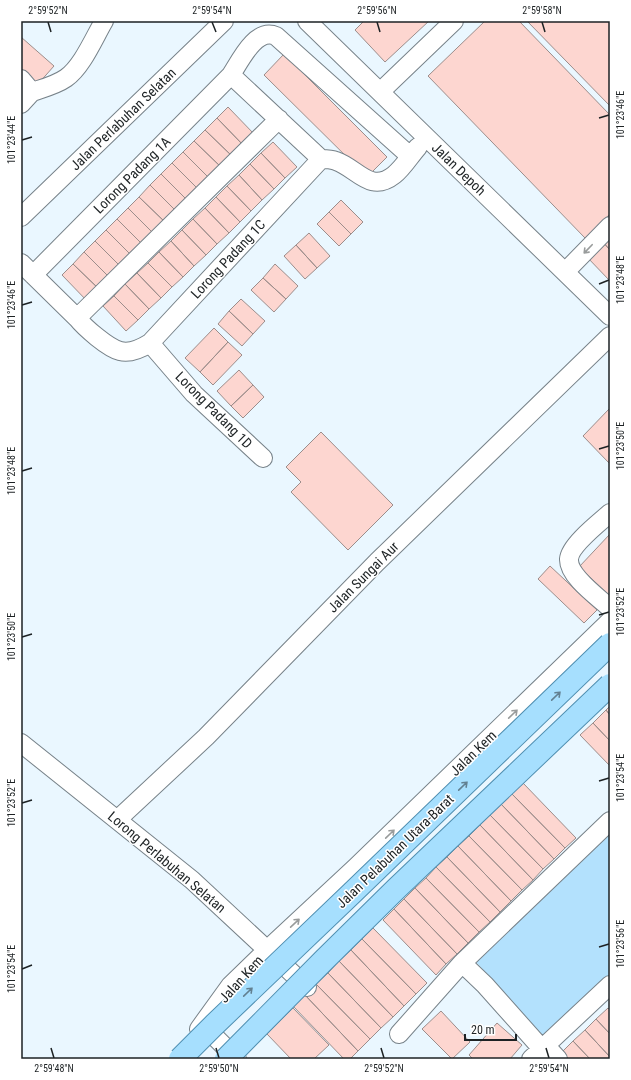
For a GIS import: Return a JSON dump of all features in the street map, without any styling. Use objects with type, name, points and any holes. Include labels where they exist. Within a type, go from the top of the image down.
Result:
[{"type":"main road","name":"Jalan Pelabuhan Utara-Barat","points":[[182,1056],[610,644]]},
{"type":"main road","name":"Jalan Pelabuhan Utara-Barat","points":[[226,1059],[396,889],[610,685]]},
{"type":"street","points":[[25,91],[51,86],[67,77],[78,66],[104,21]]},
{"type":"street","name":"Jalan Perlabuhan Selatan","points":[[21,218],[224,21]]},
{"type":"street","name":"Jalan Depoh","points":[[307,21],[610,316]]},
{"type":"street","points":[[380,92],[454,21]]},
{"type":"street","name":"Lorong Padang 1A","points":[[27,269],[231,74],[252,43],[265,34],[272,34],[276,36],[410,156]]},
{"type":"street","points":[[231,74],[321,159],[337,161],[358,174],[375,182],[387,180],[395,174],[427,138]]},
{"type":"street","points":[[27,269],[77,318],[279,119]]},
{"type":"street","name":"Lorong Padang 1C","points":[[77,318],[85,327],[113,348],[120,351],[131,351],[144,347],[150,343],[321,159]]},
{"type":"street","points":[[565,272],[610,226]]},
{"type":"street","name":"Jalan Sungai Aur","points":[[117,820],[206,737],[377,562],[610,336]]},
{"type":"street","name":"Lorong Padang 1D","points":[[150,343],[194,394],[263,458]]},
{"type":"street","points":[[610,513],[578,543],[572,550],[569,559],[571,570],[610,608]]},
{"type":"street","name":"Jalan Kem","points":[[182,1056],[230,986],[356,867],[610,621]]},
{"type":"street","points":[[203,1025],[237,1059],[307,987],[500,798],[610,694]]},
{"type":"street","name":"Lorong Perlabuhan Selatan","points":[[21,743],[192,880],[307,987]]},
{"type":"street","points":[[399,1034],[462,964],[610,821]]},
{"type":"street","points":[[462,964],[484,985],[540,1051],[558,1059]]},
{"type":"street","points":[[540,1051],[610,985]]},
{"type":"shaded area","points":[[610,833],[610,974],[544,1037],[476,962]]},
{"type":"building","points":[[364,21],[429,21],[385,62],[355,30]]},
{"type":"building","points":[[485,21],[519,21],[610,115],[610,214],[585,238],[428,76]]},
{"type":"building","points":[[527,21],[610,21],[610,106]]},
{"type":"building","points":[[21,37],[54,66],[38,84],[21,70]]},
{"type":"building","points":[[284,54],[387,157],[367,177],[264,75]]},
{"type":"building","points":[[228,107],[255,135],[244,146],[217,118]]},
{"type":"building","points":[[217,118],[244,146],[233,157],[205,130]]},
{"type":"building","points":[[205,130],[233,157],[222,168],[194,141]]},
{"type":"building","points":[[194,141],[222,168],[211,180],[183,152]]},
{"type":"building","points":[[273,142],[297,167],[285,178],[261,153]]},
{"type":"building","points":[[183,152],[211,180],[200,191],[172,163]]},
{"type":"building","points":[[261,153],[285,178],[274,189],[250,164]]},
{"type":"building","points":[[172,163],[200,191],[189,202],[161,174]]},
{"type":"building","points":[[250,164],[274,189],[262,200],[239,175]]},
{"type":"building","points":[[161,174],[189,202],[178,213],[150,185]]},
{"type":"building","points":[[239,175],[262,200],[251,211],[227,186]]},
{"type":"building","points":[[150,185],[178,213],[167,224],[139,197]]},
{"type":"building","points":[[227,186],[251,211],[240,222],[216,197]]},
{"type":"building","points":[[139,197],[167,224],[156,236],[128,208]]},
{"type":"building","points":[[216,197],[240,222],[229,233],[205,208]]},
{"type":"building","points":[[341,200],[363,222],[351,234],[329,212]]},
{"type":"building","points":[[128,208],[156,236],[145,247],[117,219]]},
{"type":"building","points":[[205,208],[229,233],[217,244],[193,219]]},
{"type":"building","points":[[329,212],[351,234],[339,246],[317,224]]},
{"type":"building","points":[[117,219],[145,247],[134,258],[106,230]]},
{"type":"building","points":[[193,219],[217,244],[206,255],[182,230]]},
{"type":"building","points":[[106,230],[134,258],[123,269],[95,241]]},
{"type":"building","points":[[182,230],[206,255],[194,266],[171,241]]},
{"type":"building","points":[[309,233],[330,256],[317,268],[296,245]]},
{"type":"building","points":[[610,233],[610,250],[602,241]]},
{"type":"building","points":[[95,241],[123,269],[112,280],[84,252]]},
{"type":"building","points":[[171,241],[194,266],[183,277],[159,252]]},
{"type":"building","points":[[602,241],[610,250],[610,281],[586,256]]},
{"type":"building","points":[[296,245],[317,268],[305,279],[284,256]]},
{"type":"building","points":[[84,252],[112,280],[101,291],[73,264]]},
{"type":"building","points":[[159,252],[183,277],[172,287],[148,263]]},
{"type":"building","points":[[148,263],[172,287],[161,298],[137,273]]},
{"type":"building","points":[[73,264],[101,291],[89,303],[62,275]]},
{"type":"building","points":[[275,264],[298,286],[286,299],[263,278]]},
{"type":"building","points":[[137,273],[161,298],[149,309],[125,284]]},
{"type":"building","points":[[263,278],[286,299],[274,312],[251,290]]},
{"type":"building","points":[[125,284],[149,309],[138,320],[114,296]]},
{"type":"building","points":[[114,296],[138,320],[126,331],[103,306]]},
{"type":"building","points":[[241,299],[265,321],[253,334],[229,311]]},
{"type":"building","points":[[229,311],[253,334],[242,346],[218,324]]},
{"type":"building","points":[[214,328],[228,342],[200,372],[185,358]]},
{"type":"building","points":[[228,342],[242,355],[213,385],[200,372]]},
{"type":"building","points":[[239,370],[253,385],[231,406],[217,391]]},
{"type":"building","points":[[253,385],[264,397],[243,418],[231,406]]},
{"type":"building","points":[[610,408],[610,462],[609,463],[583,436]]},
{"type":"building","points":[[321,432],[393,505],[348,550],[291,492],[301,482],[286,467]]},
{"type":"building","points":[[610,534],[610,596],[579,567]]},
{"type":"building","points":[[550,566],[597,610],[584,623],[538,579]]},
{"type":"building","points":[[610,706],[610,715],[606,710]]},
{"type":"building","points":[[606,710],[610,715],[610,741],[593,723]]},
{"type":"building","points":[[593,723],[610,741],[610,766],[580,735]]},
{"type":"building","points":[[523,783],[576,838],[565,848],[512,794]]},
{"type":"building","points":[[512,794],[565,848],[554,859],[501,804]]},
{"type":"building","points":[[501,804],[554,859],[543,869],[490,815]]},
{"type":"building","points":[[490,815],[543,869],[533,880],[480,825]]},
{"type":"building","points":[[480,825],[533,880],[522,890],[469,836]]},
{"type":"building","points":[[469,836],[522,890],[511,901],[458,846]]},
{"type":"building","points":[[458,846],[511,901],[500,912],[447,857]]},
{"type":"building","points":[[447,857],[500,912],[490,922],[436,867]]},
{"type":"building","points":[[436,867],[490,922],[479,932],[426,878]]},
{"type":"building","points":[[426,878],[479,932],[468,943],[415,888]]},
{"type":"building","points":[[415,888],[468,943],[457,954],[404,899]]},
{"type":"building","points":[[404,899],[457,954],[446,964],[394,909]]},
{"type":"building","points":[[394,909],[446,964],[436,975],[383,920]]},
{"type":"building","points":[[373,928],[427,983],[416,994],[362,939]]},
{"type":"building","points":[[362,939],[416,994],[404,1006],[351,950]]},
{"type":"building","points":[[351,950],[404,1006],[393,1017],[339,961]]},
{"type":"building","points":[[339,961],[393,1017],[381,1028],[328,973]]},
{"type":"building","points":[[328,973],[381,1028],[370,1039],[316,984]]},
{"type":"building","points":[[316,984],[370,1039],[358,1051],[305,995]]},
{"type":"building","points":[[305,995],[358,1051],[350,1059],[344,1059],[293,1006]]},
{"type":"building","points":[[293,1008],[329,1045],[314,1059],[291,1059],[267,1034]]},
{"type":"building","points":[[608,1008],[610,1010],[610,1034],[596,1019]]},
{"type":"building","points":[[441,1011],[470,1042],[452,1059],[422,1029]]},
{"type":"building","points":[[596,1019],[610,1034],[610,1057],[585,1030]]},
{"type":"building","points":[[497,1023],[522,1045],[510,1059],[473,1059],[469,1055]]},
{"type":"building","points":[[585,1030],[610,1057],[610,1059],[590,1059],[573,1041]]},
{"type":"building","points":[[573,1041],[590,1059],[568,1059],[562,1052]]}]
